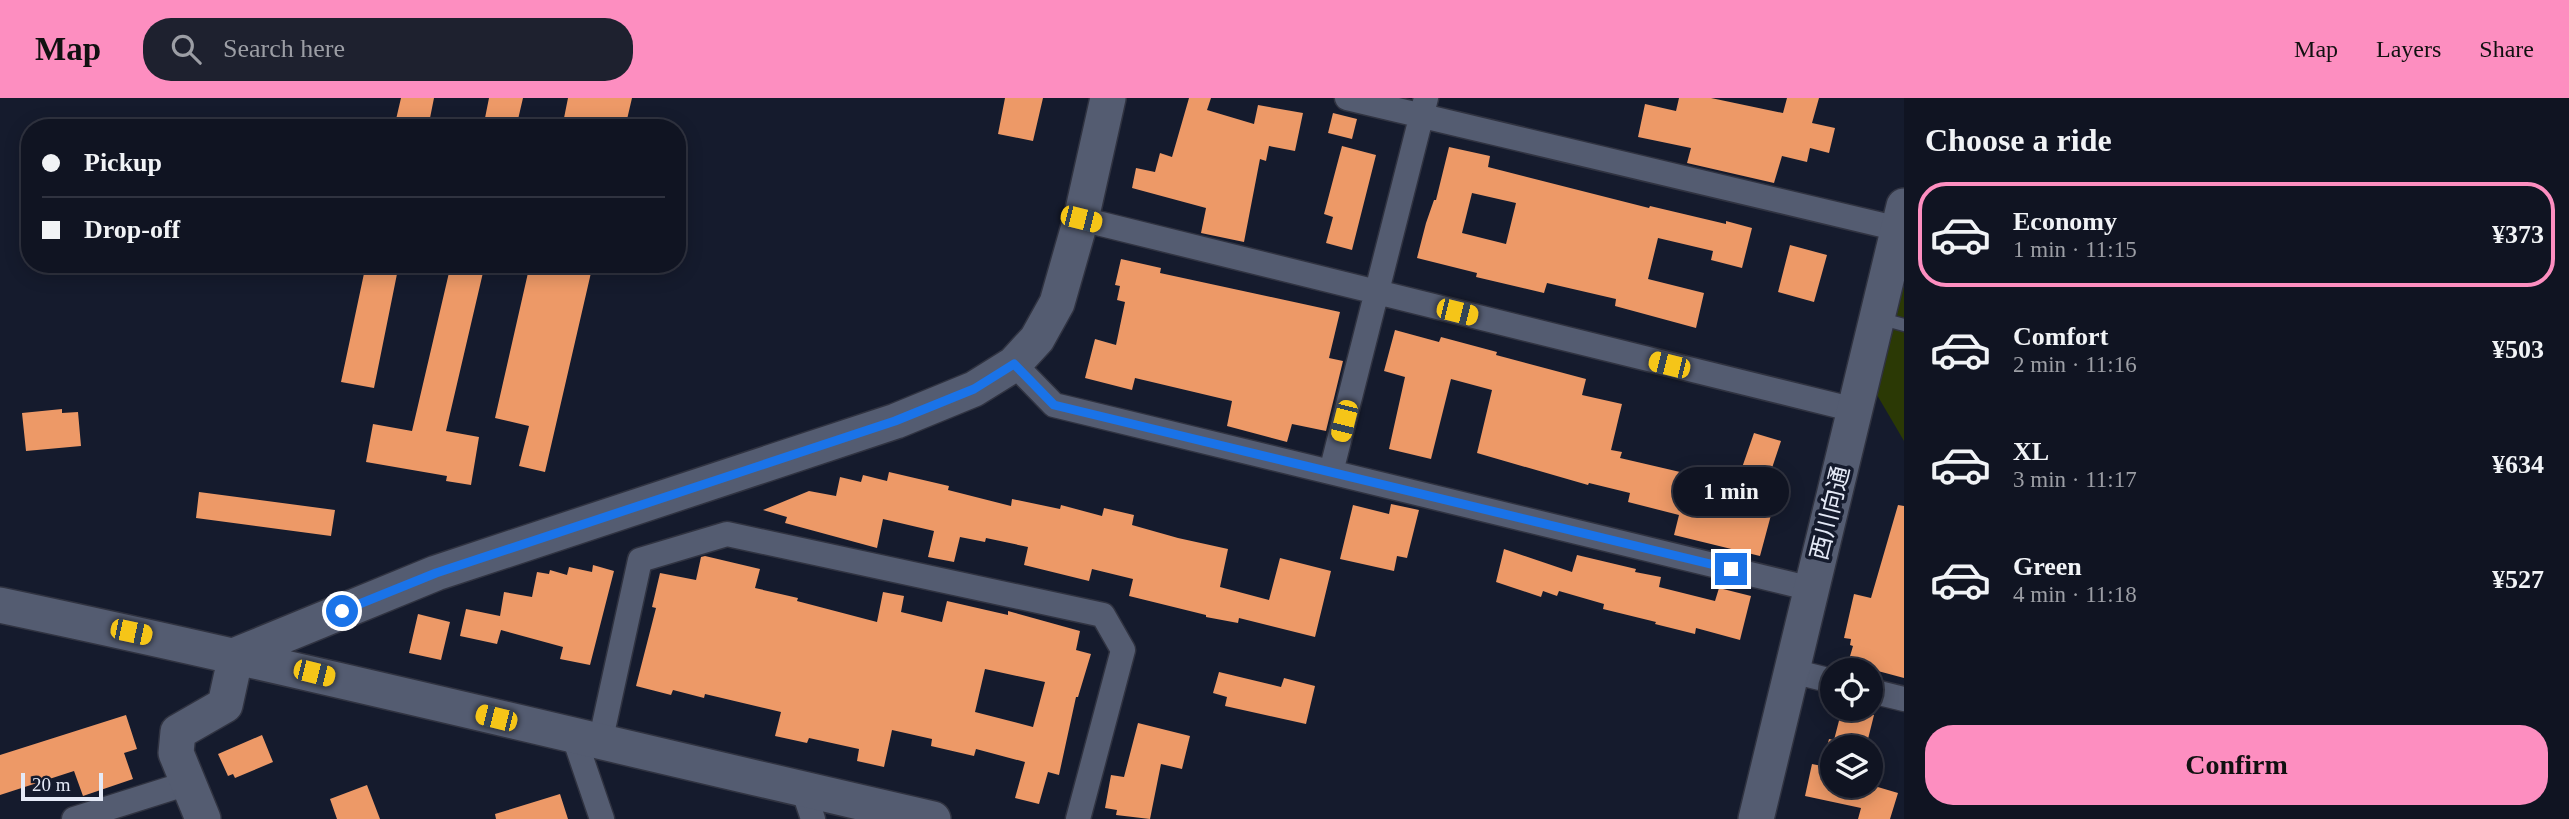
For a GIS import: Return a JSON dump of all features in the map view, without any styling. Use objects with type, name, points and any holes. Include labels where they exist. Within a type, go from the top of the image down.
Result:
[{"type":"street","points":[[236,654],[436,573],[895,421],[974,389],[1014,364],[1037,339],[1057,303],[1081,219],[1108,98]]},
{"type":"street","points":[[1347,98],[1424,107],[1901,218]]},
{"type":"street","points":[[1331,472],[1424,107]]},
{"type":"street","name":"西川向通","points":[[1756,819],[1855,411],[1891,321],[1901,218]]},
{"type":"street","points":[[1081,219],[1855,411]]},
{"type":"street","points":[[1014,364],[1054,405],[1812,589]]},
{"type":"street","points":[[602,819],[587,740],[640,560],[727,534],[1103,615],[1123,650],[1078,819]]},
{"type":"street","points":[[0,605],[236,654],[587,740],[808,804],[933,819]]},
{"type":"street","points":[[204,819],[176,753],[178,732],[225,705],[236,654]]},
{"type":"street","points":[[1792,671],[1820,678]]},
{"type":"street","points":[[1883,694],[1904,699]]},
{"type":"street","points":[[74,819],[188,783]]},
{"type":"green space","points":[[1904,246],[1904,441],[1870,383]]},
{"type":"building","points":[[401,98],[434,98],[430,119],[396,119]]},
{"type":"building","points":[[489,98],[523,98],[518,119],[485,119]]},
{"type":"building","points":[[568,98],[632,98],[627,119],[564,119]]},
{"type":"building","points":[[1005,98],[1043,98],[1033,141],[998,134]]},
{"type":"building","points":[[1189,98],[1211,98],[1207,110],[1254,124],[1258,105],[1303,113],[1295,151],[1269,146],[1266,161],[1260,159],[1244,242],[1201,233],[1206,208],[1132,188],[1136,168],[1155,172],[1160,153],[1172,157]]},
{"type":"building","points":[[1679,98],[1711,98],[1783,113],[1787,98],[1819,98],[1812,123],[1835,128],[1829,153],[1810,148],[1807,162],[1782,156],[1774,183],[1687,163],[1691,148],[1638,137],[1645,104],[1676,111]]},
{"type":"building","points":[[1333,113],[1357,119],[1352,139],[1328,133]]},
{"type":"building","points":[[1342,146],[1376,155],[1352,250],[1326,243],[1333,217],[1324,214]]},
{"type":"building","points":[[1449,147],[1490,156],[1488,167],[1649,208],[1650,206],[1752,228],[1742,268],[1711,260],[1713,251],[1658,238],[1648,279],[1704,293],[1696,328],[1615,306],[1616,299],[1547,283],[1544,293],[1476,277],[1477,273],[1417,258],[1426,223],[1436,200]],"holes":[[[1472,193],[1516,203],[1506,244],[1462,233]]]},
{"type":"building","points":[[1790,245],[1827,255],[1814,302],[1778,292]]},
{"type":"building","points":[[1121,259],[1161,268],[1160,273],[1340,312],[1329,358],[1343,361],[1326,431],[1292,424],[1287,442],[1227,426],[1232,401],[1135,378],[1132,390],[1085,378],[1095,339],[1116,345],[1125,302],[1117,300],[1120,286],[1115,285]]},
{"type":"building","points":[[364,273],[397,273],[374,388],[341,382]]},
{"type":"building","points":[[449,273],[483,273],[446,431],[479,437],[471,485],[446,481],[447,476],[366,462],[373,424],[412,431]]},
{"type":"building","points":[[528,273],[591,273],[545,472],[519,466],[529,426],[495,418]]},
{"type":"building","points":[[1395,330],[1439,342],[1441,337],[1586,379],[1582,395],[1622,404],[1611,450],[1622,452],[1620,458],[1736,485],[1754,433],[1781,441],[1766,486],[1778,489],[1760,556],[1674,535],[1679,515],[1628,502],[1630,493],[1589,483],[1588,485],[1477,453],[1492,390],[1451,379],[1431,459],[1389,449],[1405,377],[1384,371]]},
{"type":"building","points":[[62,409],[62,413],[78,412],[81,446],[26,451],[22,413]]},
{"type":"building","points":[[889,472],[949,486],[948,490],[1011,506],[1012,499],[1060,509],[1061,505],[1102,516],[1104,508],[1134,515],[1132,525],[1228,549],[1220,587],[1269,600],[1280,558],[1331,571],[1315,637],[1239,618],[1238,623],[1206,617],[1129,596],[1133,579],[1092,569],[1089,581],[1024,565],[1028,547],[986,538],[985,542],[960,537],[954,562],[928,557],[934,531],[883,519],[877,548],[785,523],[787,517],[763,510],[809,491],[836,496],[840,477],[861,482],[863,475],[887,481]]},
{"type":"building","points":[[199,492],[335,510],[331,536],[196,518]]},
{"type":"building","points":[[1391,504],[1419,510],[1407,558],[1397,556],[1394,571],[1340,559],[1353,505],[1389,514]]},
{"type":"building","points":[[1898,505],[1904,506],[1904,678],[1883,672],[1883,658],[1849,658],[1853,646],[1850,645],[1851,639],[1844,638],[1854,594],[1871,598]]},
{"type":"building","points":[[1504,549],[1572,572],[1577,555],[1636,569],[1635,572],[1661,577],[1659,587],[1715,601],[1719,588],[1751,596],[1740,640],[1696,628],[1695,634],[1655,624],[1656,622],[1603,609],[1604,604],[1559,591],[1557,596],[1543,591],[1541,597],[1496,582]]},
{"type":"building","points":[[701,557],[760,569],[755,588],[877,622],[883,592],[904,596],[901,612],[942,622],[947,601],[1008,615],[1008,611],[1080,631],[1076,650],[1091,654],[1076,697],[1059,775],[1048,772],[1039,804],[1015,798],[1025,762],[976,749],[974,756],[931,746],[932,739],[892,730],[884,767],[857,761],[859,749],[809,738],[807,743],[775,736],[781,712],[705,694],[704,698],[673,690],[671,695],[636,686],[656,608],[652,607],[660,573],[696,580]],"holes":[[[985,669],[1045,682],[1033,727],[975,712]]]},
{"type":"building","points":[[593,565],[614,571],[590,665],[560,659],[563,647],[501,630],[497,644],[460,636],[466,609],[500,616],[504,592],[532,597],[537,572],[549,574],[550,570],[567,575],[569,567],[592,572]]},
{"type":"building","points":[[418,614],[450,622],[441,660],[409,653]]},
{"type":"building","points":[[1219,672],[1281,687],[1284,678],[1315,686],[1306,724],[1225,706],[1227,697],[1213,693]]},
{"type":"building","points":[[126,715],[137,749],[124,753],[133,779],[83,796],[74,771],[0,795],[0,755]]},
{"type":"building","points":[[1839,721],[1872,721],[1869,735],[1835,735]]},
{"type":"building","points":[[1138,723],[1190,736],[1182,769],[1161,764],[1150,819],[1116,815],[1117,810],[1105,808],[1111,775],[1124,777]]},
{"type":"building","points":[[262,735],[273,762],[235,778],[233,774],[228,776],[218,754]]},
{"type":"building","points":[[1812,764],[1820,766],[1820,798],[1883,798],[1883,789],[1898,793],[1890,819],[1858,819],[1861,808],[1805,796]]},
{"type":"building","points":[[367,785],[380,819],[337,819],[330,799]]},
{"type":"building","points":[[560,794],[568,819],[496,819],[495,814]]},
{"type":"route","points":[[342,611],[436,573],[895,421],[974,389],[1014,364],[1054,405],[1731,569]]}]
